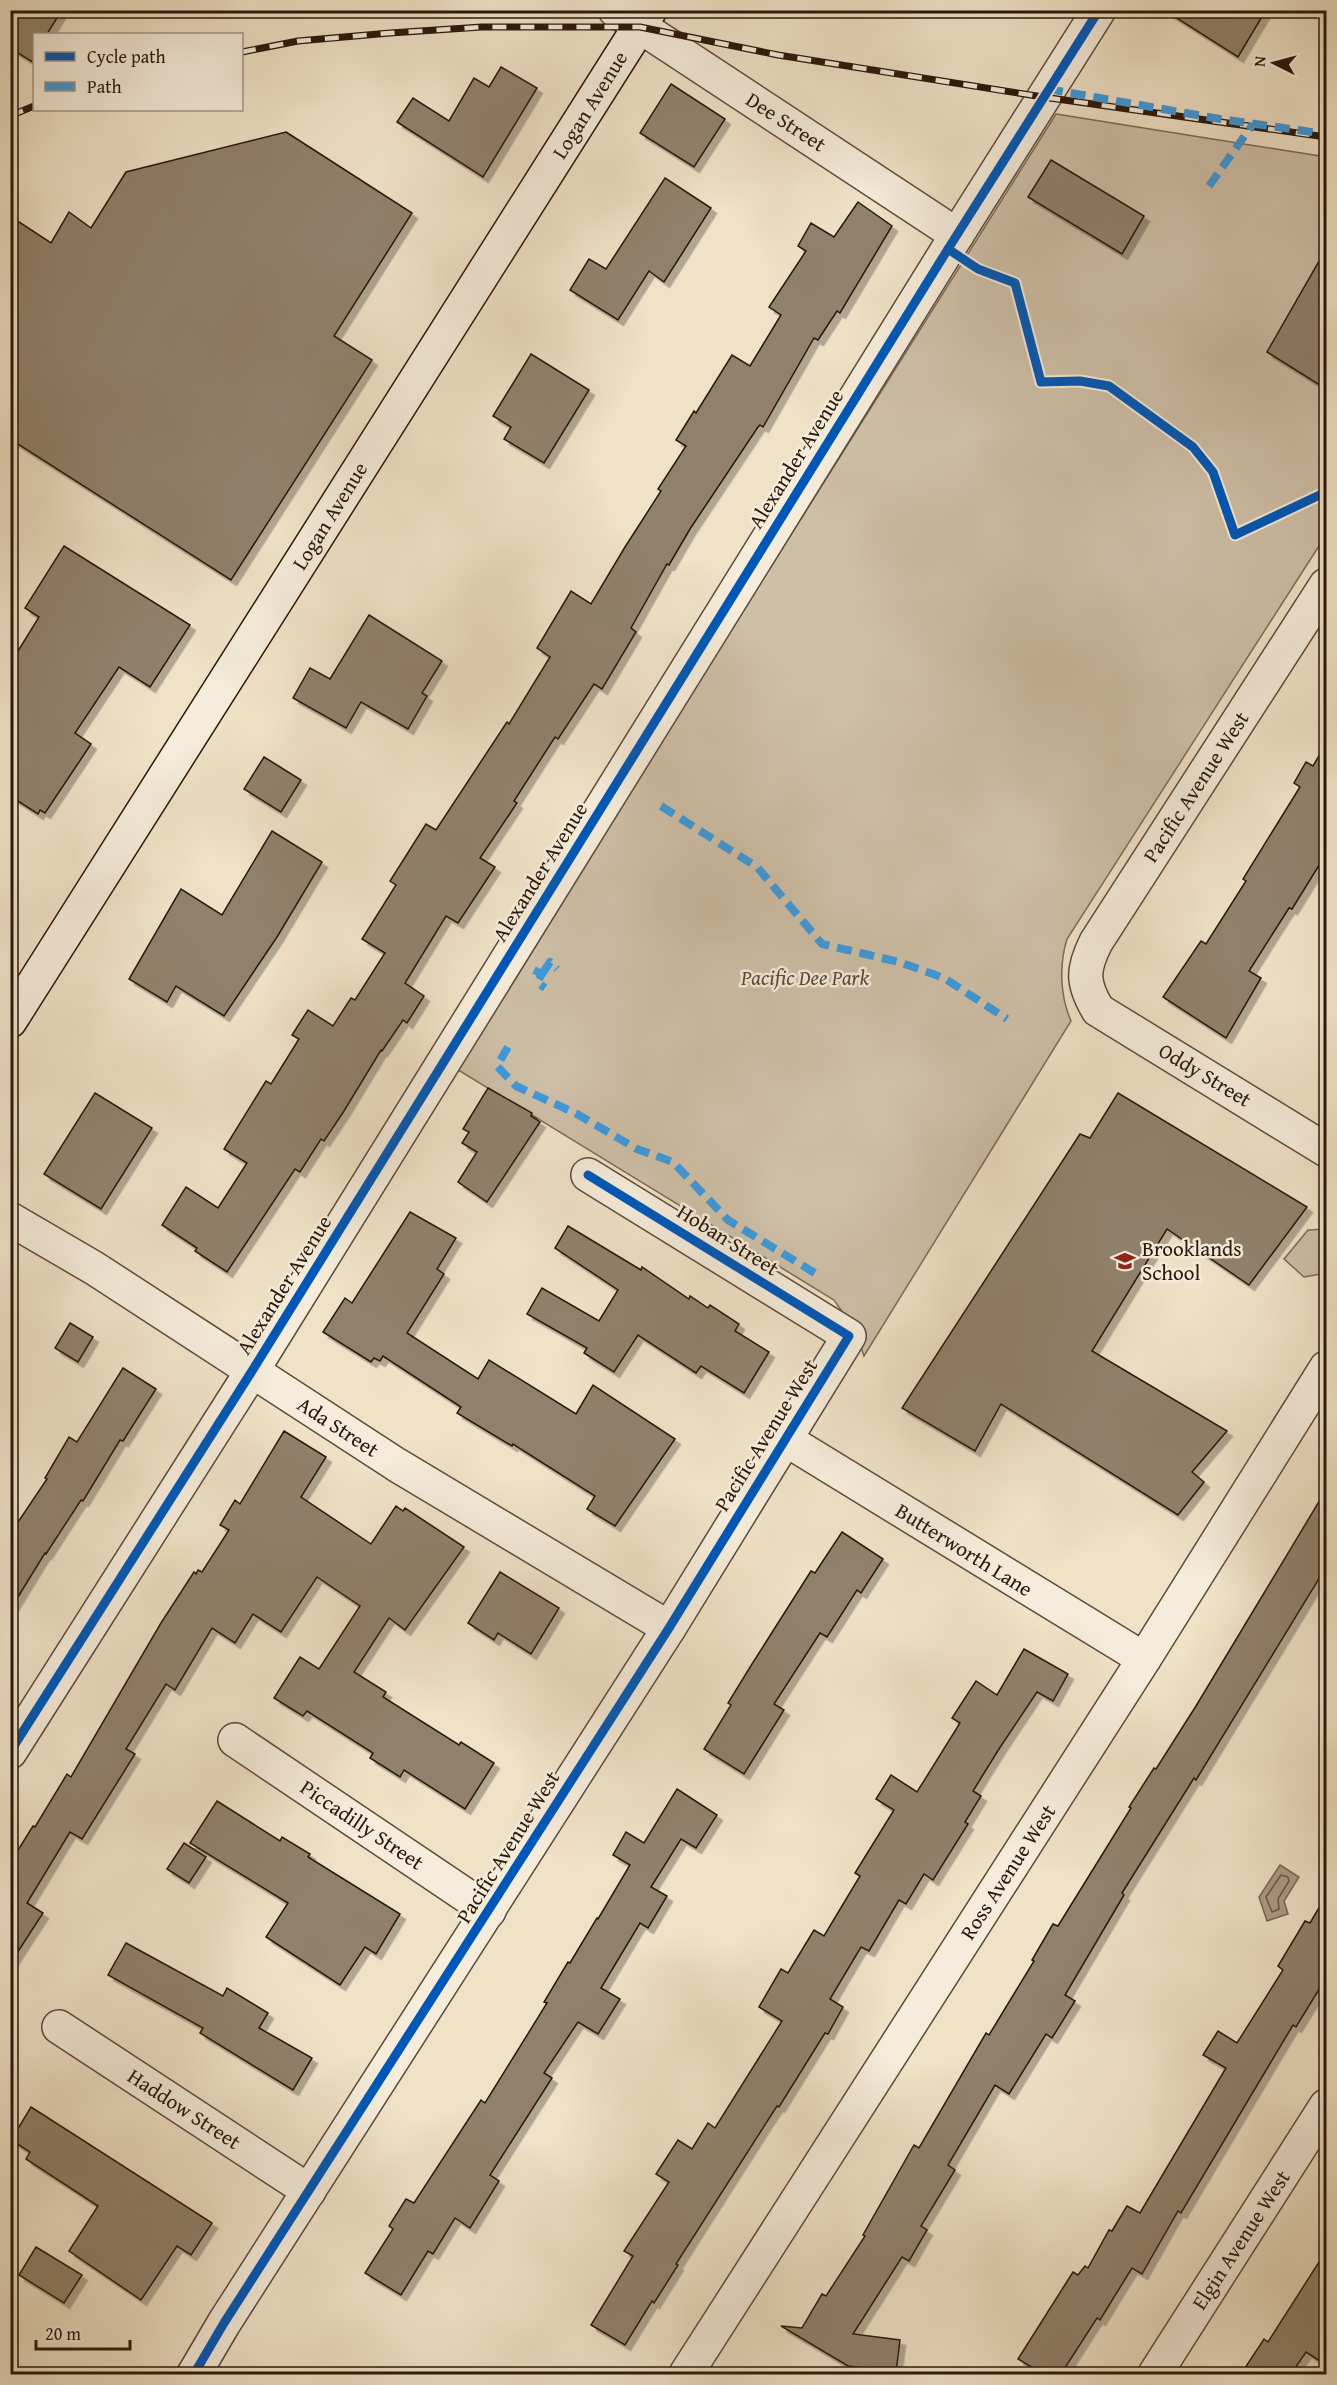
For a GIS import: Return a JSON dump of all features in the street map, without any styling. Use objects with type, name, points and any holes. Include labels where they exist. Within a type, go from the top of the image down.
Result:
[{"type":"street","name":"Alexander Avenue","points":[[10,1752],[252,1371],[1099,10]]},
{"type":"street","name":"Dee Street","points":[[635,16],[957,235]]},
{"type":"street","name":"Logan Avenue","points":[[10,1021],[635,16]]},
{"type":"street","name":"Pacific Avenue West","points":[[1089,995],[1085,980],[1087,961],[1096,942],[1326,585]]},
{"type":"street","name":"Oddy Street","points":[[1089,995],[1098,1010],[1326,1150]]},
{"type":"street","name":"Hoban Street","points":[[588,1176],[849,1336]]},
{"type":"street","name":"Ada Street","points":[[10,1219],[94,1268],[397,1465],[669,1628]]},
{"type":"street","name":"Pacific Avenue West","points":[[194,2374],[224,2323],[669,1628],[849,1336]]},
{"type":"street","name":"Ross Avenue West","points":[[686,2374],[1144,1659],[1326,1368]]},
{"type":"street","name":"Butterworth Lane","points":[[785,1439],[1144,1659]]},
{"type":"street","name":"Piccadilly Street","points":[[235,1740],[489,1911]]},
{"type":"street","name":"Haddow Street","points":[[59,2027],[309,2190]]},
{"type":"street","name":"Elgin Avenue West","points":[[1155,2374],[1326,2106]]},
{"type":"green space","name":"Pacific Dee Park","points":[[1056,114],[1326,157],[1326,535],[1067,939],[1062,980],[1071,1021],[864,1356],[855,1330],[834,1300],[455,1068]]},
{"type":"green space","points":[[1326,1229],[1326,1273],[1304,1277],[1284,1259],[1308,1230]]},
{"type":"water","points":[[1280,1865],[1299,1877],[1284,1901],[1288,1914],[1267,1921],[1259,1897]]},
{"type":"building","points":[[10,10],[62,10],[48,33],[33,33],[33,62],[10,48]]},
{"type":"building","points":[[1164,10],[1266,10],[1238,57]]},
{"type":"building","points":[[501,67],[537,88],[483,177],[397,122],[413,98],[449,121],[474,78],[489,87]]},
{"type":"building","points":[[671,84],[725,119],[694,167],[640,133]]},
{"type":"building","points":[[286,132],[412,213],[334,336],[372,360],[231,580],[10,439],[10,216],[51,243],[69,212],[91,228],[126,172]]},
{"type":"building","points":[[1051,160],[1144,216],[1122,254],[1028,197]]},
{"type":"building","points":[[665,178],[711,208],[664,282],[649,271],[618,320],[570,290],[589,259],[606,269]]},
{"type":"building","points":[[858,202],[892,226],[840,313],[837,311],[818,340],[814,338],[763,427],[760,425],[758,427],[690,529],[669,565],[667,564],[631,628],[636,632],[602,689],[594,684],[558,739],[555,737],[514,801],[517,803],[480,858],[495,867],[458,923],[446,916],[405,983],[424,996],[407,1023],[403,1020],[381,1050],[324,1141],[321,1139],[300,1172],[295,1169],[227,1272],[195,1251],[197,1248],[162,1225],[186,1187],[218,1208],[247,1163],[224,1149],[266,1081],[271,1084],[299,1039],[292,1035],[308,1010],[333,1026],[351,998],[355,1000],[385,953],[362,939],[396,885],[390,881],[426,824],[436,830],[507,722],[509,724],[550,657],[537,648],[571,591],[591,604],[661,491],[658,489],[686,446],[676,440],[694,411],[696,413],[732,355],[750,366],[781,315],[769,307],[806,251],[798,246],[811,223],[834,237]]},
{"type":"building","points":[[1326,249],[1326,389],[1267,352]]},
{"type":"building","points":[[531,354],[589,390],[544,463],[504,439],[511,427],[493,416]]},
{"type":"building","points":[[64,546],[190,625],[150,687],[119,667],[75,733],[91,744],[45,813],[40,810],[38,814],[10,796],[10,664],[39,617],[25,608]]},
{"type":"building","points":[[369,615],[442,661],[422,693],[427,696],[408,729],[361,702],[346,728],[293,698],[310,668],[330,679]]},
{"type":"building","points":[[1326,744],[1326,854],[1292,909],[1289,908],[1249,971],[1261,978],[1226,1038],[1163,997],[1201,941],[1206,944],[1246,881],[1243,879],[1300,787],[1294,783],[1306,762],[1313,766]]},
{"type":"building","points":[[264,757],[301,780],[281,812],[244,789]]},
{"type":"building","points":[[272,831],[322,862],[277,937],[224,1016],[176,986],[167,1002],[129,979],[181,889],[222,915]]},
{"type":"building","points":[[488,1088],[532,1113],[531,1116],[540,1122],[487,1202],[458,1182],[477,1152],[462,1143],[469,1132],[463,1129]]},
{"type":"building","points":[[95,1093],[152,1128],[101,1209],[44,1174]]},
{"type":"building","name":"Brooklands School","points":[[1118,1093],[1307,1207],[1249,1285],[1167,1229],[1092,1351],[1227,1431],[1192,1472],[1204,1482],[1178,1515],[1001,1404],[975,1451],[902,1408],[1080,1134],[1090,1138]]},
{"type":"building","points":[[410,1212],[456,1238],[437,1269],[444,1274],[407,1333],[478,1379],[489,1360],[576,1414],[593,1385],[675,1439],[615,1526],[587,1509],[595,1496],[513,1444],[512,1446],[457,1413],[461,1407],[383,1356],[380,1361],[374,1358],[371,1362],[323,1332],[345,1298],[352,1303]]},
{"type":"building","points":[[568,1226],[641,1270],[642,1267],[689,1299],[690,1296],[708,1308],[710,1305],[739,1324],[735,1331],[769,1352],[744,1393],[701,1366],[696,1373],[638,1335],[614,1372],[584,1353],[587,1348],[527,1314],[542,1288],[599,1321],[618,1290],[555,1248]]},
{"type":"building","points":[[70,1323],[93,1337],[78,1362],[55,1348]]},
{"type":"building","points":[[123,1368],[156,1389],[123,1441],[120,1440],[83,1501],[81,1500],[45,1553],[10,1610],[10,1534],[47,1479],[45,1478],[69,1437],[77,1442]]},
{"type":"building","points":[[284,1431],[326,1457],[301,1497],[371,1544],[396,1506],[403,1511],[405,1508],[464,1547],[405,1630],[389,1618],[354,1672],[386,1692],[383,1697],[459,1745],[461,1742],[494,1763],[465,1809],[404,1770],[400,1777],[370,1758],[373,1753],[307,1711],[303,1716],[274,1698],[300,1657],[319,1669],[360,1606],[317,1577],[281,1632],[253,1614],[235,1643],[212,1628],[175,1690],[166,1684],[126,1749],[135,1754],[82,1839],[70,1832],[27,1903],[43,1913],[10,1964],[10,1863],[67,1774],[71,1777],[161,1623],[194,1572],[196,1574],[198,1570],[202,1572],[229,1530],[220,1525],[235,1500],[240,1504]]},
{"type":"building","points":[[1326,1490],[1326,1564],[1317,1582],[1196,1780],[1194,1778],[1122,1893],[1124,1895],[1065,1995],[1075,2001],[1052,2038],[1046,2034],[1009,2094],[995,2085],[948,2165],[955,2170],[921,2226],[927,2230],[909,2261],[902,2257],[853,2334],[900,2340],[896,2372],[848,2366],[781,2326],[802,2328],[822,2294],[826,2296],[865,2236],[863,2235],[914,2145],[919,2148],[986,2033],[989,2035],[1034,1961],[1032,1960],[1053,1924],[1058,1926],[1131,1808],[1129,1807],[1196,1706]]},
{"type":"building","points":[[842,1532],[883,1559],[861,1593],[857,1590],[827,1637],[820,1633],[774,1704],[784,1710],[744,1774],[704,1749],[731,1705],[728,1703],[811,1571],[815,1573]]},
{"type":"building","points":[[500,1572],[559,1608],[531,1654],[498,1633],[494,1640],[468,1623]]},
{"type":"building","points":[[1024,1649],[1068,1674],[1053,1701],[1037,1692],[973,1791],[981,1796],[965,1822],[968,1824],[933,1880],[924,1874],[906,1904],[899,1900],[869,1951],[861,1947],[830,1999],[843,2007],[828,2034],[825,2033],[779,2107],[777,2106],[676,2264],[678,2265],[654,2303],[652,2301],[625,2345],[591,2325],[633,2256],[624,2251],[669,2182],[656,2174],[678,2140],[692,2149],[708,2123],[715,2128],[782,2021],[759,2007],[781,1969],[788,1973],[814,1930],[824,1936],[860,1876],[855,1873],[894,1810],[876,1799],[891,1775],[917,1792],[960,1723],[952,1718],[976,1681],[997,1695]]},
{"type":"building","points":[[677,1789],[717,1815],[696,1848],[681,1839],[651,1887],[667,1896],[648,1928],[640,1923],[601,1988],[620,1999],[598,2034],[578,2022],[544,2073],[552,2078],[490,2175],[499,2181],[470,2228],[455,2218],[433,2254],[428,2251],[401,2295],[365,2273],[393,2229],[389,2226],[406,2199],[414,2203],[481,2100],[485,2103],[547,2003],[544,2002],[568,1962],[570,1963],[598,1919],[630,1865],[613,1855],[626,1832],[644,1843]]},
{"type":"building","points":[[217,1801],[280,1841],[282,1837],[310,1854],[308,1857],[400,1914],[376,1954],[365,1947],[340,1985],[266,1937],[288,1903],[190,1843]]},
{"type":"building","points":[[184,1843],[206,1857],[189,1883],[167,1869]]},
{"type":"building","points":[[1326,1896],[1326,1978],[1296,2027],[1293,2025],[1181,2213],[1178,2211],[1142,2274],[1132,2268],[1100,2320],[1097,2318],[1061,2374],[1043,2374],[1018,2359],[1073,2272],[1078,2275],[1085,2266],[1088,2268],[1109,2230],[1112,2231],[1127,2206],[1140,2213],[1226,2068],[1203,2055],[1218,2031],[1237,2043],[1283,1970],[1278,1966],[1305,1921],[1310,1923]]},
{"type":"building","points":[[126,1943],[223,1996],[227,1988],[268,2013],[259,2028],[312,2058],[293,2090],[200,2033],[203,2028],[108,1975]]},
{"type":"building","points":[[31,2107],[212,2223],[191,2255],[177,2246],[141,2300],[69,2251],[98,2206],[26,2159],[30,2152],[11,2140]]},
{"type":"building","points":[[36,2247],[82,2275],[64,2303],[19,2275]]},
{"type":"building","points":[[1326,2251],[1326,2365],[1306,2352],[1291,2374],[1241,2374],[1264,2339],[1268,2342]]},
{"type":"railway","points":[[243,52],[298,41],[482,27],[640,27],[778,55],[1043,97],[1326,137]]},
{"type":"railway","points":[[10,116],[33,106]]},
{"type":"marked path","points":[[1048,89],[1220,119],[1326,134]]},
{"type":"marked path","points":[[1209,186],[1253,124]]},
{"type":"marked path","points":[[661,806],[757,867],[822,944],[899,962],[944,978],[1007,1019]]},
{"type":"marked path","points":[[542,974],[550,962],[557,969]]},
{"type":"marked path","points":[[534,970],[542,974],[537,982],[545,988]]},
{"type":"marked path","points":[[508,1047],[497,1066],[516,1086],[577,1114],[637,1149],[673,1162],[728,1220],[818,1275]]},
{"type":"cycle path","points":[[10,1752],[252,1371],[948,249],[1099,10]]},
{"type":"cycle path","points":[[948,249],[978,269],[1015,283],[1041,382],[1080,381],[1109,386],[1193,447],[1213,472],[1235,535],[1326,492]]},
{"type":"cycle path","points":[[194,2374],[224,2323],[669,1628],[849,1336],[588,1175]]},
{"type":"place","name":"Brooklands School","points":[[1125,1261]]}]
